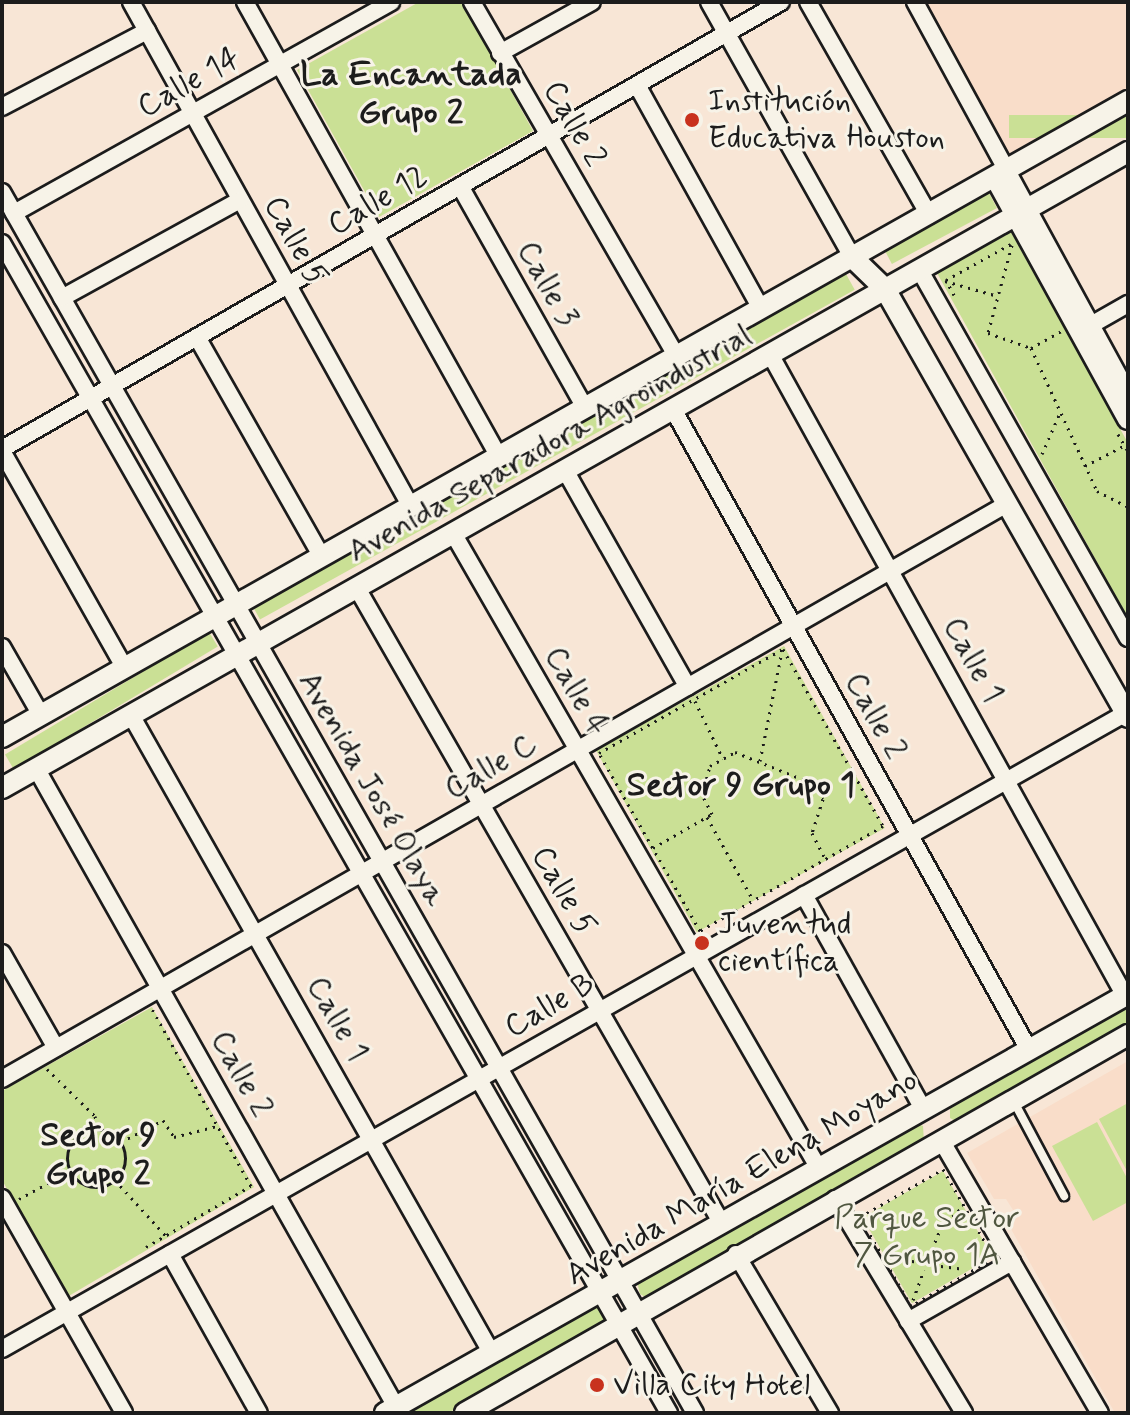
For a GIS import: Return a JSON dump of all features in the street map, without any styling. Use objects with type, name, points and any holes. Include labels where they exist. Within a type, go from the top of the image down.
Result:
[{"type":"street","name":"Calle 5","points":[[131,2],[411,507]]},
{"type":"street","points":[[245,2],[499,457]]},
{"type":"street","name":"Calle 14","points":[[14,213],[280,64],[362,9],[391,2]]},
{"type":"street","name":"Calle 2","points":[[472,2],[677,357]]},
{"type":"street","points":[[500,53],[592,2]]},
{"type":"street","points":[[709,2],[852,257],[885,289],[1127,715]]},
{"type":"street","name":"Calle 12","points":[[2,450],[781,2]]},
{"type":"street","points":[[808,2],[929,215]]},
{"type":"street","points":[[915,2],[1022,212],[1075,333],[1128,392]]},
{"type":"street","points":[[2,107],[147,31]]},
{"type":"street","points":[[637,85],[761,309]]},
{"type":"street","name":"Avenida Separadora Agroindustrial","points":[[2,737],[1128,101]]},
{"type":"street","name":"Avenida Separadora Agroindustrial","points":[[2,788],[1128,152]]},
{"type":"street","name":"Calle 3","points":[[460,186],[585,408]]},
{"type":"street","name":"Avenida José Olaya","points":[[2,192],[497,1069],[621,1282],[629,1320],[669,1413]]},
{"type":"street","points":[[62,298],[240,200]]},
{"type":"street","points":[[1022,212],[1020,239],[1075,333],[1119,419]]},
{"type":"street","name":"Avenida José Olaya","points":[[2,243],[601,1294],[629,1320],[695,1413]]},
{"type":"street","points":[[919,269],[1128,638]]},
{"type":"street","points":[[1075,333],[1128,304]]},
{"type":"street","points":[[197,337],[322,557]]},
{"type":"street","name":"Calle 1","points":[[770,354],[1126,995]]},
{"type":"street","name":"Calle 2","points":[[673,409],[1029,1050]]},
{"type":"street","points":[[2,450],[125,668]]},
{"type":"street","points":[[565,470],[691,693]]},
{"type":"street","name":"Calle C","points":[[2,1079],[58,1054],[160,988],[577,750],[691,693],[793,626],[1007,504]]},
{"type":"street","name":"Calle 4","points":[[453,533],[577,750],[646,852],[696,956],[818,1167]]},
{"type":"street","name":"Calle 5","points":[[357,588],[721,1222]]},
{"type":"street","points":[[2,647],[41,715]]},
{"type":"street","name":"Calle 1","points":[[131,715],[491,1352]]},
{"type":"street","name":"Calle B","points":[[2,1349],[1127,715]]},
{"type":"street","name":"Calle 2","points":[[36,768],[276,1194],[391,1410]]},
{"type":"street","points":[[804,895],[923,1109]]},
{"type":"street","points":[[2,953],[58,1054]]},
{"type":"street","name":"Avenida María Elena Moyano","points":[[391,1410],[1126,995]]},
{"type":"street","name":"Avenida María Elena Moyano","points":[[465,1413],[629,1320],[736,1254],[1128,1035]]},
{"type":"street","points":[[941,1140],[1100,1413]]},
{"type":"street","points":[[9,1199],[124,1413]]},
{"type":"street","points":[[835,1199],[910,1313],[964,1413]]},
{"type":"street","points":[[170,1254],[259,1413]]},
{"type":"street","points":[[736,1254],[830,1413]]},
{"type":"street","points":[[910,1313],[1012,1262]]},
{"type":"lane","points":[[1012,1100],[1064,1196]]},
{"type":"path","points":[[1020,239],[1020,256]]},
{"type":"path","points":[[961,307],[946,280],[1020,239]]},
{"type":"path","points":[[1020,239],[988,333],[1031,348],[1075,333]]},
{"type":"path","points":[[1055,319],[1075,333]]},
{"type":"path","points":[[1031,348],[1059,415],[1097,491],[1128,507]]},
{"type":"path","points":[[1042,454],[1059,415]]},
{"type":"path","points":[[1119,419],[1128,451]]},
{"type":"path","points":[[1035,441],[1049,467]]},
{"type":"path","points":[[1085,466],[1125,445]]},
{"type":"path","points":[[760,761],[783,649],[793,626]]},
{"type":"path","points":[[783,649],[883,826],[700,931],[646,852],[599,753],[691,693],[783,649]]},
{"type":"path","points":[[691,693],[723,759]]},
{"type":"path","points":[[753,900],[707,817],[702,794],[710,766],[735,752],[814,784],[823,799],[812,833],[836,877]]},
{"type":"path","points":[[646,852],[707,817]]},
{"type":"path","points":[[139,1017],[152,1009],[251,1186],[141,1250]]},
{"type":"path","points":[[36,1075],[47,1069],[58,1054]]},
{"type":"path","points":[[47,1069],[95,1116],[98,1129]]},
{"type":"path","points":[[121,1143],[163,1120],[174,1137],[217,1126]]},
{"type":"path","points":[[9,1199],[61,1176],[100,1187],[115,1180],[125,1161],[121,1143],[98,1129],[80,1133],[69,1148],[69,1168],[78,1180]]},
{"type":"path","points":[[943,1169],[994,1258],[910,1313],[860,1217],[943,1169]]},
{"type":"path","points":[[115,1180],[166,1236]]},
{"type":"path","points":[[929,1257],[941,1228],[964,1206]]},
{"type":"path","points":[[883,1257],[920,1262]]},
{"type":"path","points":[[933,1265],[973,1270]]},
{"type":"path","points":[[910,1313],[924,1270]]},
{"type":"shaded area","points":[[912,2],[1128,2],[1128,95],[1003,165]]},
{"type":"shaded area","points":[[1128,1061],[1128,1413],[1115,1413],[1007,1222],[1013,1210],[1006,1199],[994,1199],[967,1153]]},
{"type":"green space","points":[[419,2],[462,2],[533,131],[379,217],[297,70]]},
{"type":"green space","points":[[1009,115],[1128,115],[1128,138],[1009,138]]},
{"type":"green space","points":[[989,193],[997,208],[892,264],[884,249]]},
{"type":"green space","points":[[1011,232],[1128,443],[1128,618],[937,273]]},
{"type":"green space","points":[[846,274],[855,290],[260,619],[251,604]]},
{"type":"green space","points":[[209,632],[218,647],[14,769],[5,755]]},
{"type":"green space","points":[[784,646],[885,828],[697,932],[596,750]]},
{"type":"green space","points":[[1128,1002],[1128,1025],[957,1122],[950,1118],[950,1103]]},
{"type":"green space","points":[[152,1007],[254,1187],[67,1297],[2,1180],[2,1091]]},
{"type":"green space","points":[[1128,1103],[1128,1173],[1099,1119]]},
{"type":"green space","points":[[1097,1122],[1128,1180],[1128,1202],[1093,1221],[1052,1146]]},
{"type":"green space","points":[[915,1123],[923,1126],[924,1142],[649,1299],[640,1294],[637,1282]]},
{"type":"green space","name":"Parque Sector 7 Grupo 1A","points":[[943,1171],[992,1257],[912,1303],[862,1218]]},
{"type":"green space","points":[[595,1304],[603,1305],[605,1324],[448,1413],[405,1413]]},
{"type":"place","name":"Institución Educativa Houston","points":[[692,120]]},
{"type":"place","name":"Juventud científica","points":[[702,943]]},
{"type":"place","name":"Villa City Hotel","points":[[597,1385]]},
{"type":"district","name":"La Encantada Grupo 2","points":[[411,94]]},
{"type":"district","name":"Sector 9 Grupo 1","points":[[741,786]]},
{"type":"district","name":"Sector 9 Grupo 2","points":[[98,1154]]}]
